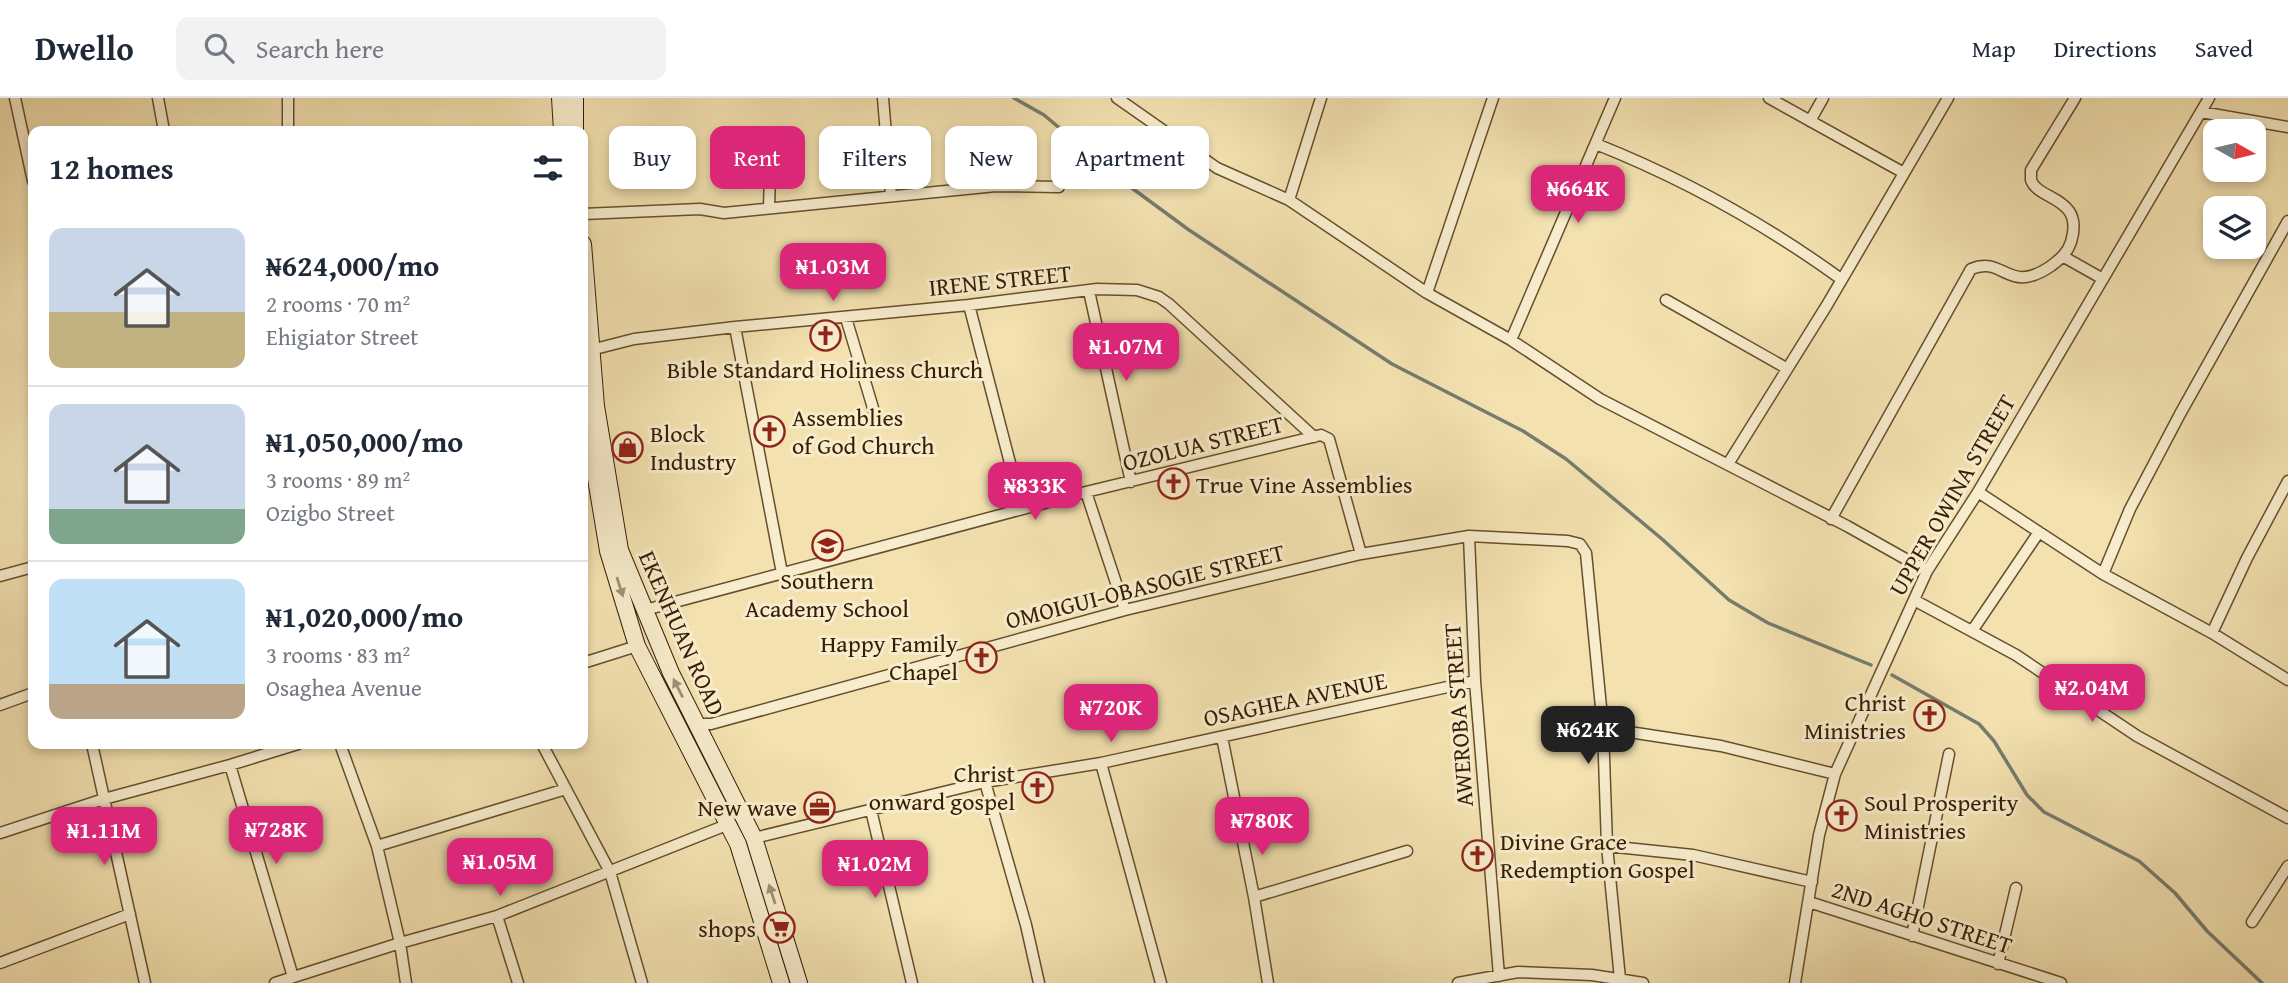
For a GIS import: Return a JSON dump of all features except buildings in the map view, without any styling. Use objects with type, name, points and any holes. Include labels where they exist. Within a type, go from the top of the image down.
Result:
[{"type":"main road","points":[[560,98],[562,126]]},
{"type":"main road","points":[[575,98],[575,126]]},
{"type":"main road","name":"EKENHUAN ROAD","points":[[588,414],[620,550],[655,640],[754,838],[799,983]]},
{"type":"main road","name":"EKENHUAN ROAD","points":[[588,419],[608,551],[637,646],[729,824],[781,983]]},
{"type":"street","points":[[15,98],[28,158]]},
{"type":"street","points":[[158,98],[163,126]]},
{"type":"street","points":[[288,98],[288,126]]},
{"type":"street","points":[[883,98],[891,196]]},
{"type":"street","points":[[1117,98],[1217,169],[1289,200],[1427,293],[1511,340],[1600,400],[1728,464],[1927,571]]},
{"type":"street","points":[[1289,200],[1321,98]]},
{"type":"street","points":[[1427,293],[1493,98]]},
{"type":"street","points":[[1511,340],[1615,98]]},
{"type":"street","points":[[1769,98],[1904,173]]},
{"type":"street","points":[[1810,121],[1823,98]]},
{"type":"street","points":[[1728,464],[1948,98]]},
{"type":"street","points":[[1831,519],[1970,269],[1981,265],[2018,278],[2030,278],[2064,257],[2071,242],[2073,226],[2067,207],[2035,186],[2031,180],[2031,170],[2076,98]]},
{"type":"street","name":"UPPER OWINA STREET","points":[[1795,983],[1819,835],[1835,774],[1927,571],[1978,492],[2209,98]]},
{"type":"street","points":[[2202,112],[2288,127]]},
{"type":"street","points":[[1596,144],[1651,166],[1726,205],[1792,243],[1841,279]]},
{"type":"street","points":[[588,214],[700,209],[724,213],[996,186],[1051,187]]},
{"type":"street","points":[[769,208],[770,189]]},
{"type":"street","points":[[2103,574],[2130,509],[2167,438],[2288,221]]},
{"type":"street","points":[[2064,257],[2103,279]]},
{"type":"street","name":"IRENE STREET","points":[[588,351],[634,339],[735,327],[846,318],[1097,289],[1137,290],[1159,297],[1314,437]]},
{"type":"street","points":[[1089,291],[1131,482]]},
{"type":"street","points":[[1666,300],[1786,368]]},
{"type":"street","points":[[969,305],[1022,509]]},
{"type":"street","points":[[846,318],[876,418]]},
{"type":"street","points":[[735,327],[782,573]]},
{"type":"street","name":"OZOLUA STREET","points":[[645,610],[1086,492],[1321,435],[1329,439],[1361,554]]},
{"type":"street","points":[[2211,633],[2246,558],[2288,481]]},
{"type":"street","points":[[1086,492],[1125,610]]},
{"type":"street","points":[[1978,492],[2103,574],[2211,633],[2288,680]]},
{"type":"street","points":[[1972,631],[2039,532]]},
{"type":"street","name":"OMOIGUI-OBASOGIE STREET","points":[[697,724],[711,724],[1125,610],[1361,554],[1469,536],[1568,541],[1580,544],[1586,553],[1603,728]]},
{"type":"street","name":"AWEROBA STREET","points":[[1469,536],[1475,681],[1499,976]]},
{"type":"street","points":[[0,576],[28,568]]},
{"type":"street","points":[[1914,600],[2064,686],[2137,736],[2288,818]]},
{"type":"street","points":[[588,661],[637,646]]},
{"type":"street","name":"OSAGHEA AVENUE","points":[[754,838],[985,782],[1101,762],[1475,681]]},
{"type":"street","points":[[0,705],[28,695]]},
{"type":"street","points":[[1620,979],[1606,846],[1603,728],[1721,746],[1835,774]]},
{"type":"street","points":[[1222,737],[1268,983]]},
{"type":"street","points":[[93,749],[145,983]]},
{"type":"street","points":[[0,834],[104,799],[282,749]]},
{"type":"street","points":[[342,749],[377,846],[400,943],[406,983]]},
{"type":"street","points":[[545,749],[610,872],[642,983]]},
{"type":"street","points":[[1912,936],[1949,754]]},
{"type":"street","points":[[1101,762],[1161,983]]},
{"type":"street","points":[[230,765],[293,976]]},
{"type":"street","points":[[985,782],[1026,925],[1039,983]]},
{"type":"street","points":[[377,846],[566,789]]},
{"type":"street","points":[[871,810],[912,983]]},
{"type":"street","points":[[275,983],[400,943],[497,916],[729,824]]},
{"type":"street","points":[[1606,846],[1693,855],[1812,882]]},
{"type":"street","points":[[1254,897],[1407,850]]},
{"type":"street","points":[[2252,922],[2288,866]]},
{"type":"street","points":[[1998,964],[2016,888]]},
{"type":"street","name":"2ND AGHO STREET","points":[[1810,902],[2061,983]]},
{"type":"street","points":[[0,963],[130,914]]},
{"type":"street","points":[[497,916],[517,983]]},
{"type":"street","points":[[1458,983],[1518,972],[1643,983]]},
{"type":"waterway","points":[[1014,98],[1044,115],[1121,180],[1189,230],[1392,364],[1523,431],[1566,459],[1662,539],[1729,600],[1768,623],[1871,665]]},
{"type":"waterway","points":[[1892,675],[1979,724],[1994,741],[2027,795],[2044,812],[2139,861],[2175,893],[2207,931],[2262,983]]},
{"type":"place","name":"Bible Standard Holiness Church","points":[[825,335]]},
{"type":"place","name":"Assemblies of God Church","points":[[769,431]]},
{"type":"place","name":"Block Industry","points":[[627,447]]},
{"type":"place","name":"True Vine Assemblies","points":[[1173,484]]},
{"type":"place","name":"Southern Academy School","points":[[827,546]]},
{"type":"place","name":"Happy Family Chapel","points":[[981,657]]},
{"type":"place","name":"Christ Ministries","points":[[1929,716]]},
{"type":"place","name":"Christ onward gospel","points":[[1038,787]]},
{"type":"place","name":"New wave","points":[[820,807]]},
{"type":"place","name":"Soul Prosperity Ministries","points":[[1841,816]]},
{"type":"place","name":"Divine Grace Redemption Gospel","points":[[1477,855]]},
{"type":"place","name":"shops","points":[[779,928]]}]
